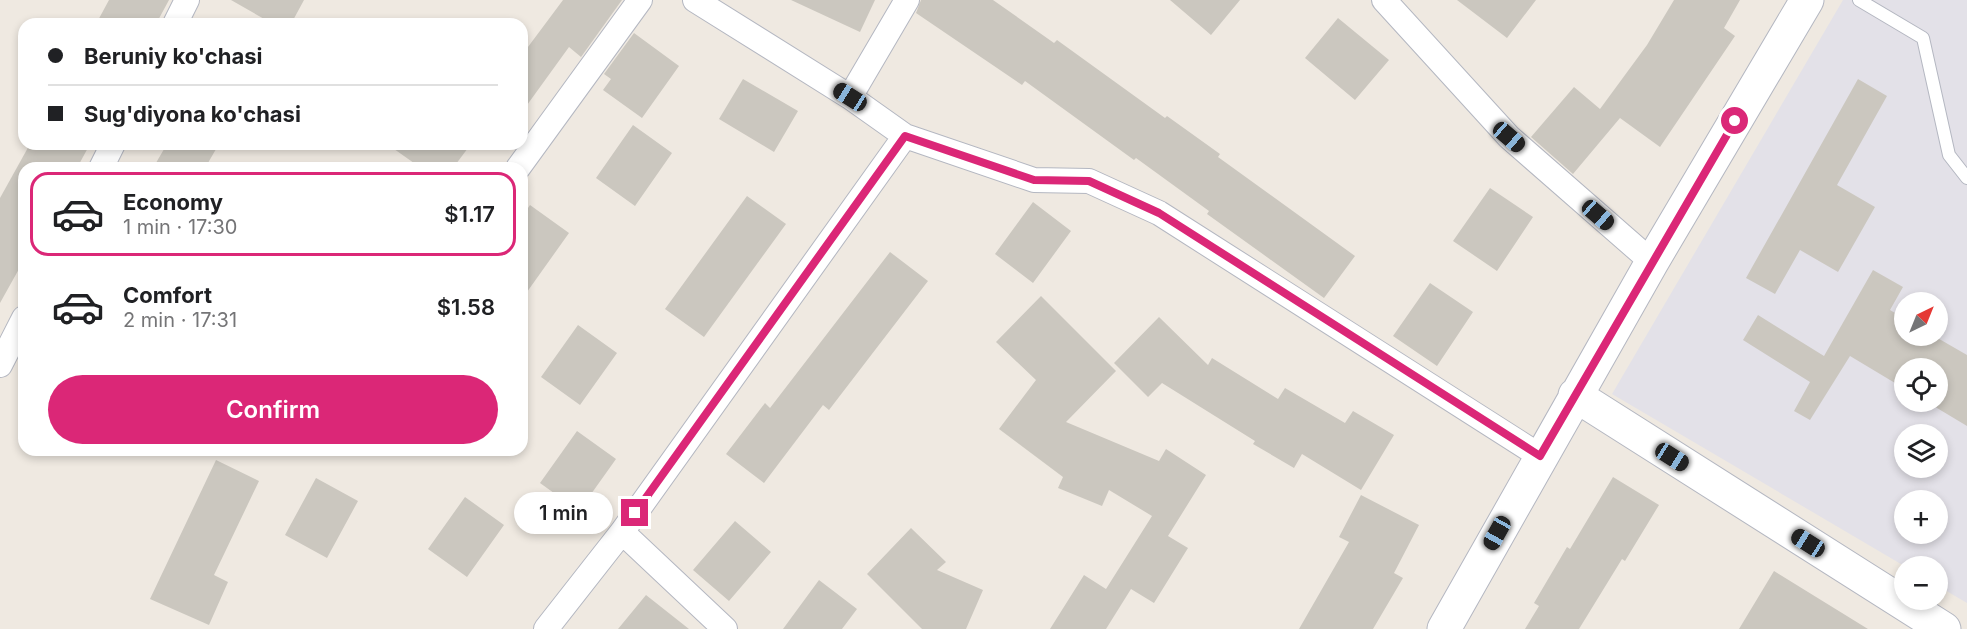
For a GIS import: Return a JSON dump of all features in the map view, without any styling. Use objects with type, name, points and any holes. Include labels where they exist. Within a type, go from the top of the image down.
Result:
[{"type":"street","points":[[178,18],[187,0]]},
{"type":"street","points":[[522,162],[640,0]]},
{"type":"street","points":[[695,0],[850,97],[905,136],[1034,180],[1089,181],[1159,213],[1540,456]]},
{"type":"street","points":[[850,97],[907,0]]},
{"type":"street","points":[[1384,0],[1509,137],[1652,262]]},
{"type":"street","points":[[1444,629],[1575,395],[1807,0]]},
{"type":"street","points":[[546,629],[622,532],[905,136]]},
{"type":"street","points":[[0,365],[18,330]]},
{"type":"street","points":[[1575,395],[1944,629]]},
{"type":"street","points":[[622,532],[725,629]]},
{"type":"lane","points":[[1859,0],[1923,38],[1949,155],[1967,178]]},
{"type":"shaded area","points":[[1843,0],[1967,0],[1967,603],[1948,592],[1948,556],[1894,556],[1894,560],[1612,394]]},
{"type":"building","points":[[109,0],[169,0],[159,18],[99,18]]},
{"type":"building","points":[[231,0],[304,0],[294,18],[262,18]]},
{"type":"building","points":[[563,0],[622,0],[581,57],[569,47],[528,104],[528,47]]},
{"type":"building","points":[[791,0],[875,0],[860,32]]},
{"type":"building","points":[[921,0],[993,0],[1054,43],[1057,40],[1165,118],[1167,116],[1220,154],[1218,157],[1355,256],[1324,298],[1207,214],[1209,211],[1136,158],[1134,160],[1025,81],[1022,85],[916,13]]},
{"type":"building","points":[[1170,0],[1240,0],[1211,35]]},
{"type":"building","points":[[1457,0],[1536,0],[1507,38]]},
{"type":"building","points":[[1674,0],[1740,0],[1724,28],[1735,36],[1660,147],[1620,118],[1573,174],[1531,137],[1574,87],[1600,109],[1647,45]]},
{"type":"building","points":[[1338,18],[1389,60],[1355,100],[1305,58]]},
{"type":"building","points":[[634,33],[679,66],[642,118],[603,90],[611,79],[604,74]]},
{"type":"building","points":[[743,79],[798,111],[774,152],[719,119]]},
{"type":"building","points":[[1858,79],[1887,96],[1837,185],[1875,207],[1838,272],[1800,250],[1775,294],[1746,278]]},
{"type":"building","points":[[633,125],[672,153],[635,206],[596,178]]},
{"type":"building","points":[[27,150],[87,150],[80,162],[20,162]]},
{"type":"building","points":[[164,150],[216,150],[208,162],[156,162]]},
{"type":"building","points":[[396,150],[466,150],[458,162],[412,162]]},
{"type":"building","points":[[18,166],[18,271],[0,303],[0,198]]},
{"type":"building","points":[[1490,188],[1533,217],[1497,271],[1453,241]]},
{"type":"building","points":[[747,196],[786,224],[704,337],[665,309]]},
{"type":"building","points":[[1033,202],[1071,231],[1033,283],[995,254]]},
{"type":"building","points":[[530,205],[569,233],[528,291],[528,208]]},
{"type":"building","points":[[890,252],[928,281],[829,410],[823,405],[764,483],[726,454],[765,403],[770,408]]},
{"type":"building","points":[[1873,270],[1903,287],[1900,292],[1894,292],[1894,303],[1890,310],[1894,312],[1894,346],[1948,346],[1948,344],[1967,355],[1967,426],[1944,412],[1948,412],[1948,358],[1894,358],[1894,382],[1850,356],[1810,420],[1794,411],[1810,382],[1743,340],[1758,315],[1824,356]]},
{"type":"building","points":[[1430,283],[1473,312],[1437,366],[1393,336]]},
{"type":"building","points":[[1041,296],[1116,371],[1066,422],[1159,461],[1166,449],[1206,475],[1168,536],[1188,548],[1154,603],[1131,589],[1106,629],[1050,629],[1084,575],[1106,589],[1152,516],[1109,490],[1102,506],[1058,488],[1063,477],[999,429],[1036,380],[996,342]]},
{"type":"building","points":[[1159,317],[1208,365],[1212,358],[1278,399],[1285,388],[1345,423],[1353,411],[1394,435],[1361,490],[1302,454],[1294,468],[1253,444],[1255,441],[1162,383],[1148,397],[1114,363]]},
{"type":"building","points":[[578,325],[617,353],[580,405],[541,377]]},
{"type":"building","points":[[577,431],[616,459],[579,511],[540,483]]},
{"type":"building","points":[[216,460],[259,481],[214,575],[228,582],[209,625],[150,599]]},
{"type":"building","points":[[1613,477],[1659,505],[1625,561],[1622,559],[1579,629],[1525,629],[1539,606],[1534,603],[1567,547],[1570,549]]},
{"type":"building","points":[[316,478],[358,501],[327,558],[285,535]]},
{"type":"building","points":[[1361,495],[1419,525],[1394,573],[1403,578],[1373,629],[1299,629],[1349,542],[1339,537]]},
{"type":"building","points":[[465,497],[504,525],[467,577],[428,549]]},
{"type":"building","points":[[735,521],[771,552],[729,601],[693,570]]},
{"type":"building","points":[[911,528],[946,562],[937,570],[983,590],[966,629],[922,629],[867,574]]},
{"type":"building","points":[[1774,571],[1868,629],[1739,629]]},
{"type":"building","points":[[819,580],[857,609],[842,629],[783,629]]},
{"type":"building","points":[[646,595],[689,629],[618,629]]},
{"type":"route","points":[[635,513],[905,136],[1034,180],[1089,181],[1159,213],[1540,456],[1735,121]]}]
